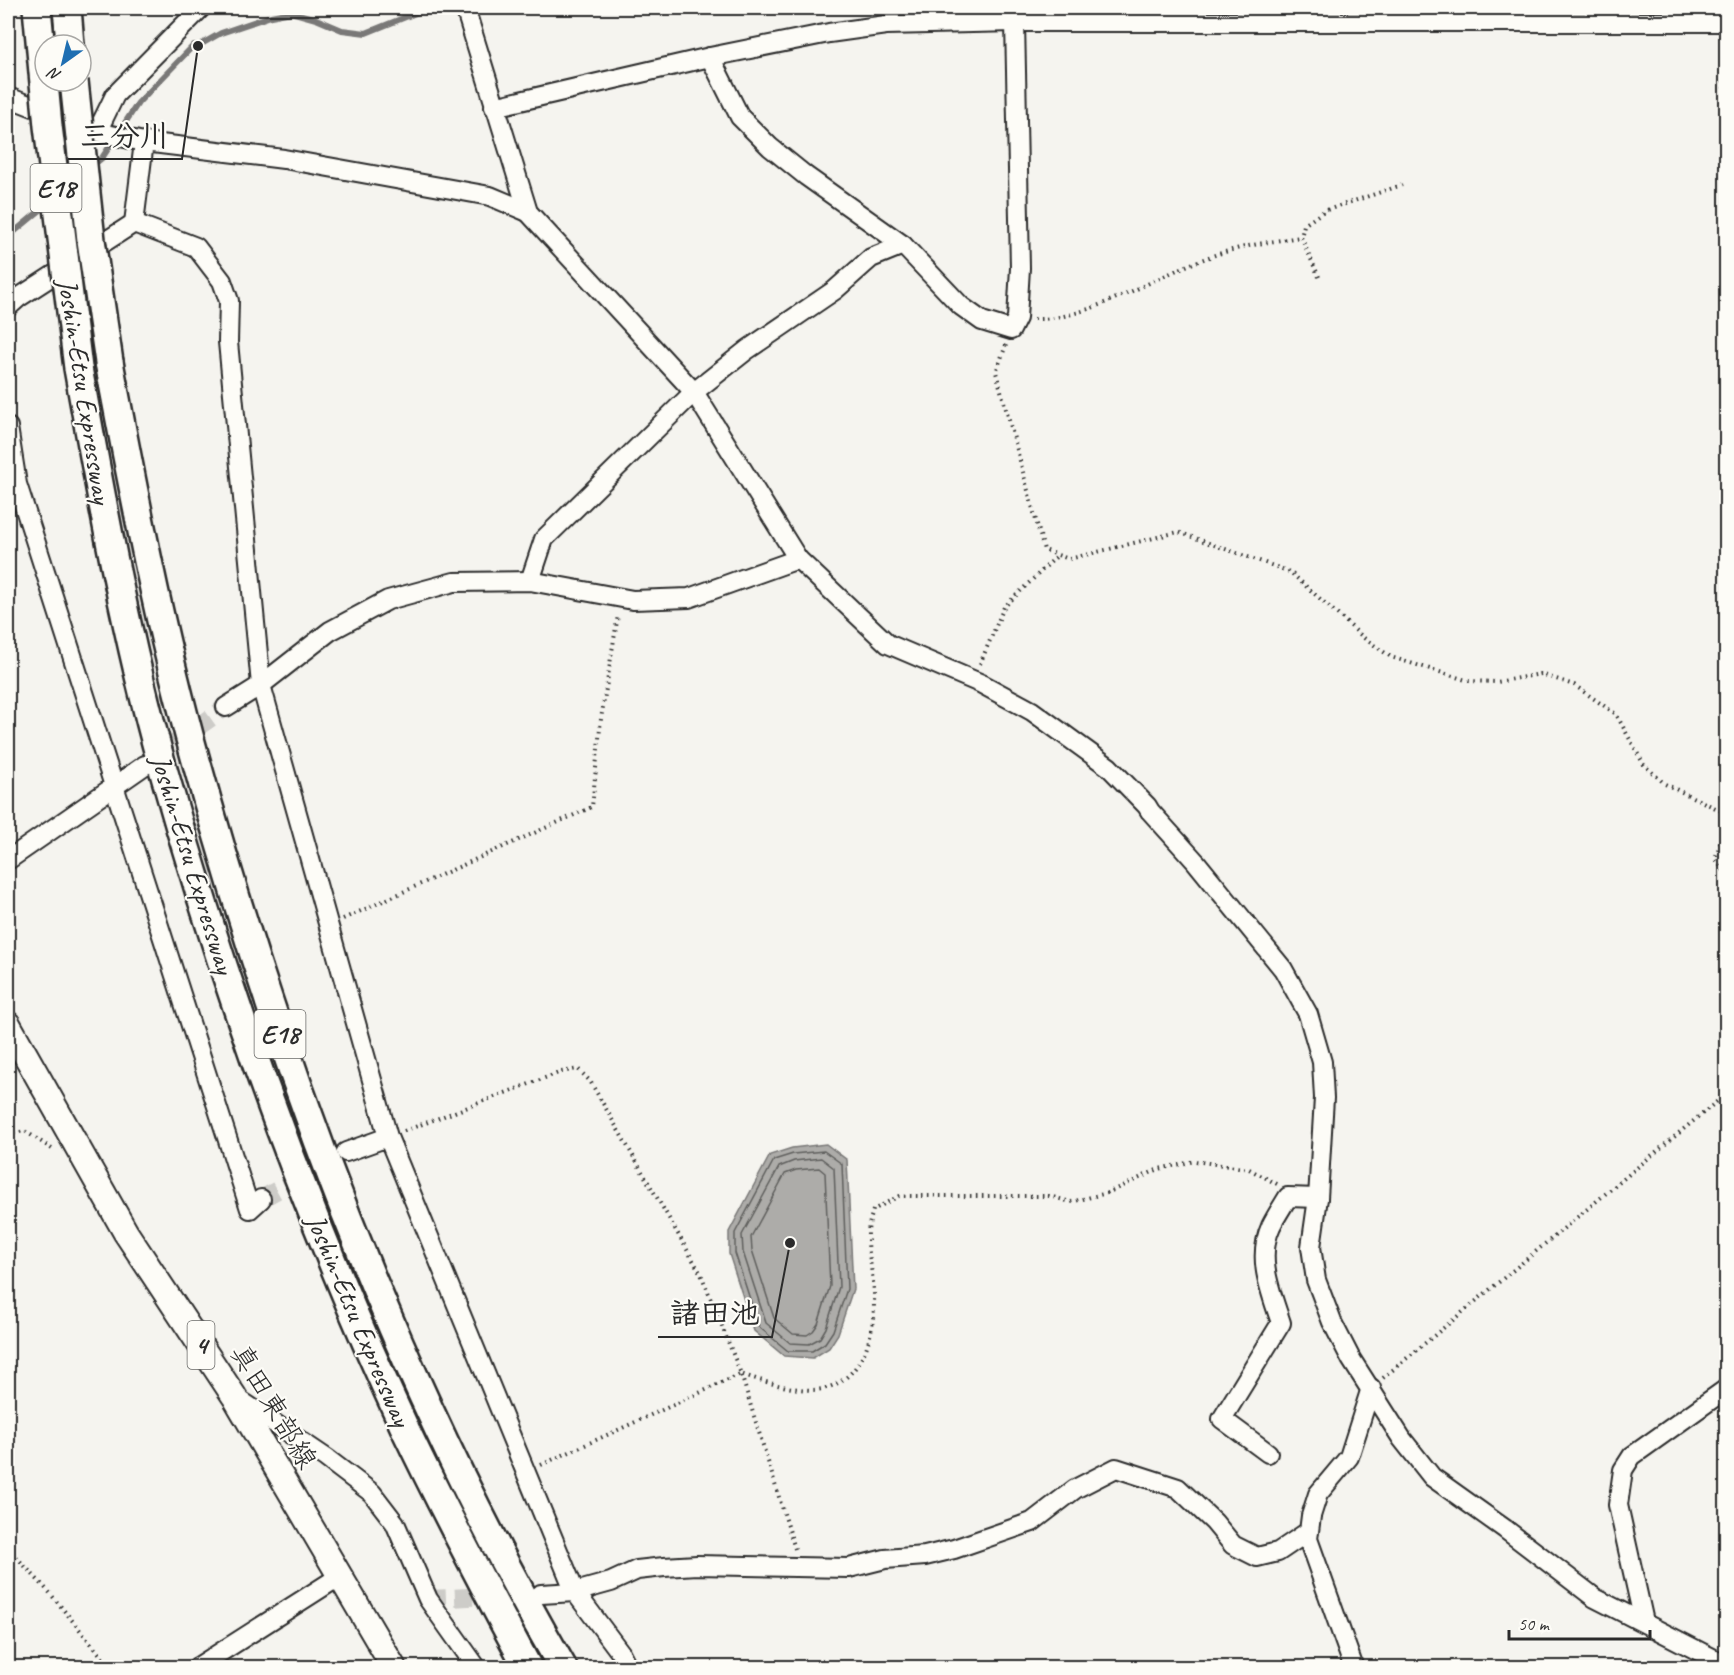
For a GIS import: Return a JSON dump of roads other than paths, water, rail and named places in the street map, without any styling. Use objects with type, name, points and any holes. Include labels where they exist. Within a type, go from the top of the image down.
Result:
[{"type":"highway","points":[[31,8],[36,33]]},
{"type":"highway","name":"Joshin-Etsu Expressway","points":[[37,8],[39,33]]},
{"type":"highway","points":[[67,8],[69,33]]},
{"type":"highway","name":"Joshin-Etsu Expressway","points":[[45,93],[78,368],[101,495],[130,634],[162,766],[201,895],[247,1041],[301,1185],[408,1433],[467,1554],[528,1668]]},
{"type":"highway","name":"Joshin-Etsu Expressway","points":[[75,93],[91,240],[109,362],[133,491],[194,755],[235,894],[279,1032],[324,1157],[379,1293],[492,1537],[563,1668]]},
{"type":"main road","name":"真田東部線","points":[[8,1024],[126,1233],[234,1396],[394,1668]]},
{"type":"street","points":[[97,132],[115,95],[201,8]]},
{"type":"street","points":[[465,8],[528,212]]},
{"type":"street","points":[[495,107],[710,57],[829,33],[886,25],[1015,22],[1724,22]]},
{"type":"street","points":[[710,57],[740,117],[770,147],[806,176],[903,245],[961,306],[982,321],[1014,324],[1020,268],[1015,22]]},
{"type":"street","points":[[8,97],[97,132],[144,142],[284,159],[490,196],[528,212],[694,392],[798,559],[888,644],[973,680],[1032,711],[1109,767],[1196,862],[1283,969],[1308,1014],[1322,1062],[1324,1098],[1318,1198],[1311,1247],[1316,1280],[1332,1322],[1351,1359],[1402,1439],[1432,1477],[1505,1528],[1595,1598],[1726,1665]]},
{"type":"street","points":[[134,223],[144,142]]},
{"type":"street","points":[[8,307],[18,297],[134,223]]},
{"type":"street","points":[[134,223],[196,247],[222,281],[229,301],[228,342],[261,685],[388,1137],[575,1592],[624,1660],[638,1668]]},
{"type":"street","points":[[530,581],[544,539],[694,392],[747,350],[835,290],[871,258],[903,245]]},
{"type":"street","points":[[8,427],[17,484],[250,1209],[261,1199]]},
{"type":"street","points":[[226,707],[261,685],[330,631],[388,600],[454,582],[530,581],[633,600],[689,598],[798,559]]},
{"type":"street","points":[[8,860],[146,765]]},
{"type":"street","points":[[346,1152],[388,1137]]},
{"type":"street","points":[[1268,1453],[1221,1419],[1281,1323],[1265,1270],[1265,1249],[1270,1228],[1288,1197],[1318,1198]]},
{"type":"street","points":[[1354,1668],[1308,1539],[1311,1516],[1318,1494],[1349,1457],[1371,1388]]},
{"type":"street","points":[[1644,1622],[1618,1504],[1623,1470],[1632,1456],[1726,1389]]},
{"type":"street","points":[[234,1396],[326,1458],[372,1493],[395,1523],[428,1599],[477,1668]]},
{"type":"street","points":[[541,1594],[575,1592],[611,1582],[637,1570],[664,1567],[697,1565],[849,1568],[885,1559],[925,1556],[954,1549],[1032,1522],[1075,1489],[1116,1468],[1178,1488],[1214,1522],[1233,1545],[1257,1557],[1278,1552],[1309,1531]]},
{"type":"street","points":[[196,1668],[340,1576]]},
{"type":"water","points":[[826,1144],[847,1160],[853,1289],[838,1334],[829,1348],[813,1358],[784,1356],[754,1331],[729,1254],[729,1232],[770,1155],[792,1148]]},
{"type":"waterway","points":[[91,167],[102,158],[138,103],[194,45],[198,46],[221,33],[271,16],[291,12],[342,30],[366,33],[428,8]]},
{"type":"waterway","points":[[8,237],[49,203]]},
{"type":"tunnel","points":[[152,760],[226,707]]},
{"type":"tunnel","points":[[261,1199],[337,1157]]},
{"type":"tunnel","points":[[428,1599],[530,1594]]},
{"type":"place","name":"三分川","points":[[198,46]]},
{"type":"place","name":"諸田池","points":[[790,1243]]}]
